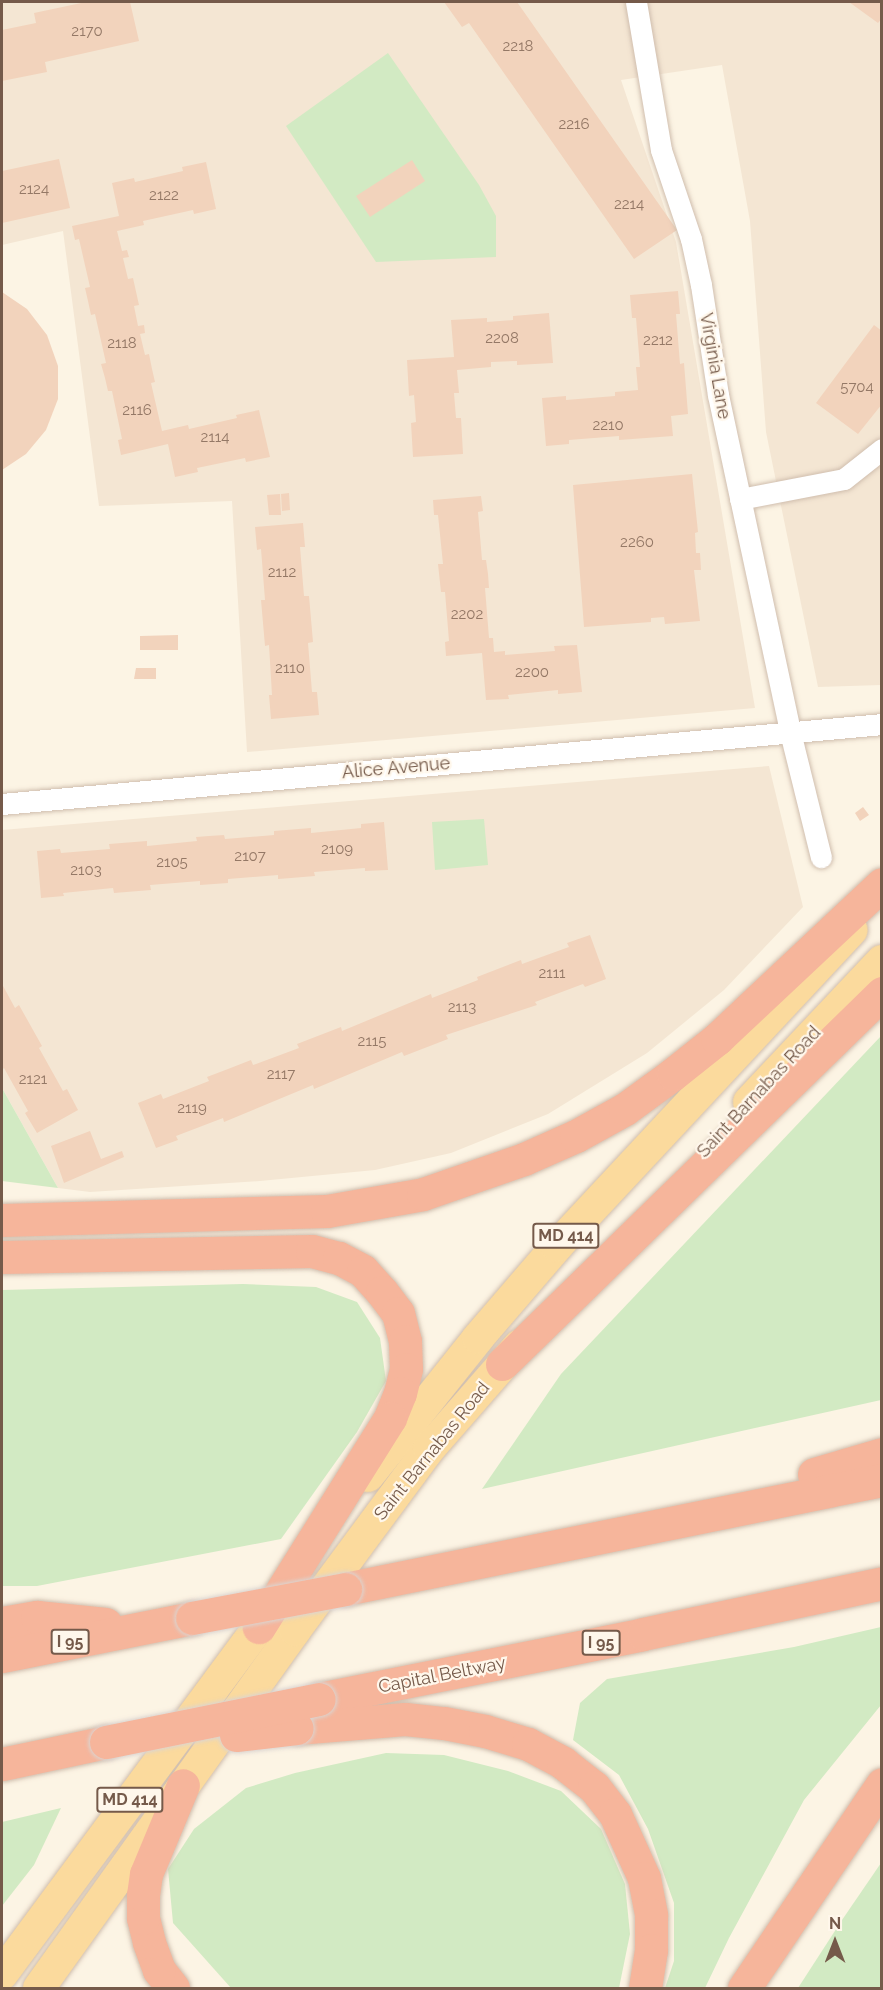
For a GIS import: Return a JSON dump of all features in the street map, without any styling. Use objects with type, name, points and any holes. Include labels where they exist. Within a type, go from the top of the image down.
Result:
[{"type":"highway","points":[[2,1220],[327,1211],[423,1194],[524,1159],[576,1136],[625,1109],[673,1074],[717,1038],[882,884]]},
{"type":"highway","points":[[502,1364],[882,993]]},
{"type":"highway","points":[[2,1257],[312,1251],[339,1258],[363,1271],[398,1313],[405,1341],[406,1369],[390,1418],[259,1627]]},
{"type":"highway","points":[[611,1535],[882,1454]]},
{"type":"highway","name":"I 95","points":[[2,1656],[882,1480]]},
{"type":"highway","name":"Capital Beltway","points":[[13,1761],[103,1746],[882,1583]]},
{"type":"highway","points":[[2,1623],[37,1617],[138,1628]]},
{"type":"highway","points":[[103,1746],[405,1719],[444,1723],[485,1731],[528,1744],[562,1762],[594,1786],[615,1814],[644,1878],[651,1915],[651,1950],[645,1989]]},
{"type":"highway","points":[[744,1989],[882,1784]]},
{"type":"highway","points":[[173,1989],[159,1970],[149,1942],[143,1918],[143,1895],[146,1874],[183,1785]]},
{"type":"main road","name":"Saint Barnabas Road","points":[[279,1598],[404,1430],[542,1263],[882,898]]},
{"type":"main road","name":"Saint Barnabas Road","points":[[39,1989],[183,1785],[429,1449],[502,1364],[882,961]]},
{"type":"main road","name":"MD 414","points":[[2,1973],[259,1627]]},
{"type":"street","name":"Virginia Lane","points":[[636,2],[662,150],[691,239],[702,285],[718,395],[790,732],[821,857]]},
{"type":"street","points":[[740,499],[844,479],[882,449]]},
{"type":"street","points":[[790,732],[882,724]]},
{"type":"street","name":"Alice Avenue","points":[[2,804],[790,732]]},
{"type":"shaded area","points":[[2,2],[881,2],[881,685],[818,687],[766,432],[750,221],[722,65],[621,80],[676,242],[755,708],[247,752],[232,501],[99,506],[63,231],[2,245]]},
{"type":"shaded area","points":[[769,766],[803,907],[724,990],[647,1053],[548,1114],[451,1153],[375,1170],[260,1181],[90,1192],[58,1188],[2,1088],[2,830]]},
{"type":"green space","points":[[388,53],[479,185],[496,216],[496,257],[376,262],[286,126]]},
{"type":"green space","points":[[484,819],[488,865],[435,870],[432,822]]},
{"type":"green space","points":[[881,1036],[881,1400],[482,1489],[561,1374]]},
{"type":"green space","points":[[2,1088],[58,1188],[2,1181]]},
{"type":"green space","points":[[243,1284],[316,1287],[357,1302],[380,1338],[386,1381],[357,1432],[281,1539],[37,1586],[2,1586],[2,1290]]},
{"type":"green space","points":[[881,1627],[881,1705],[804,1800],[729,1938],[705,1988],[665,1988],[674,1961],[674,1903],[648,1829],[619,1775],[573,1740],[580,1703],[607,1679],[794,1647]]},
{"type":"green space","points":[[386,1753],[444,1755],[508,1771],[561,1791],[601,1829],[625,1884],[630,1934],[619,1988],[231,1988],[173,1923],[168,1869],[194,1829],[246,1788],[295,1773]]},
{"type":"green space","points":[[61,1808],[34,1865],[2,1906],[2,1822]]},
{"type":"green space","points":[[881,1863],[881,1988],[798,1988],[842,1920]]},
{"type":"building","points":[[86,2],[130,2],[139,41],[45,62],[47,72],[2,81],[2,30],[36,23],[34,13]]},
{"type":"building","points":[[444,2],[517,2],[677,230],[634,259],[469,23],[462,27]]},
{"type":"building","points":[[849,2],[882,2],[882,18],[878,23]]},
{"type":"building","points":[[59,159],[70,208],[2,223],[2,171]]},
{"type":"building","points":[[412,160],[425,181],[370,217],[356,196]]},
{"type":"building","points":[[206,162],[216,209],[194,214],[193,210],[143,221],[144,225],[117,231],[122,251],[127,250],[129,257],[123,258],[128,279],[133,278],[139,305],[134,306],[138,326],[144,325],[145,333],[140,334],[145,355],[149,354],[155,382],[151,383],[162,431],[188,425],[189,429],[237,418],[236,415],[259,410],[270,457],[246,462],[245,458],[197,468],[198,472],[175,477],[168,444],[121,455],[118,440],[122,439],[112,391],[108,391],[101,364],[106,363],[95,314],[91,315],[85,288],[90,287],[79,239],[75,240],[72,226],[119,216],[112,183],[134,178],[135,182],[183,171],[182,167]]},
{"type":"building","points":[[678,291],[680,314],[676,314],[680,364],[684,363],[688,414],[671,416],[673,436],[619,440],[619,436],[569,440],[569,444],[546,446],[542,398],[566,396],[566,400],[615,396],[615,392],[638,390],[636,367],[640,367],[636,318],[632,318],[630,295]]},
{"type":"building","points":[[2,292],[27,309],[47,335],[58,366],[58,399],[46,430],[26,454],[2,470]]},
{"type":"building","points":[[549,313],[553,363],[517,365],[517,361],[491,362],[491,367],[457,370],[459,393],[454,393],[456,418],[461,418],[463,454],[413,457],[411,423],[416,422],[414,395],[409,396],[407,360],[454,357],[451,320],[487,318],[487,322],[513,320],[513,316]]},
{"type":"building","points":[[874,325],[882,331],[882,404],[858,434],[816,403]]},
{"type":"building","points":[[692,474],[698,532],[695,533],[696,553],[700,553],[701,570],[694,570],[700,621],[665,624],[664,617],[651,618],[651,622],[584,627],[573,485]]},
{"type":"building","points":[[289,493],[290,510],[282,511],[281,494]]},
{"type":"building","points":[[280,494],[281,515],[269,515],[267,495]]},
{"type":"building","points":[[481,496],[483,511],[478,512],[482,560],[486,560],[488,574],[489,588],[485,588],[489,638],[493,638],[494,652],[505,651],[505,655],[555,651],[554,646],[577,645],[582,692],[558,694],[558,690],[508,695],[509,699],[486,700],[482,653],[446,656],[445,642],[449,641],[445,592],[441,592],[438,564],[443,564],[438,515],[434,515],[433,500]]},
{"type":"building","points":[[303,523],[305,547],[300,547],[304,596],[309,596],[313,642],[308,643],[312,692],[317,692],[319,715],[271,719],[269,645],[265,646],[261,600],[265,600],[261,549],[257,550],[255,527]]},
{"type":"building","points":[[178,635],[178,650],[140,650],[140,636]]},
{"type":"building","points":[[136,668],[156,668],[156,679],[134,679]]},
{"type":"building","points":[[863,807],[869,815],[860,821],[855,813]]},
{"type":"building","points":[[384,822],[388,870],[365,871],[365,868],[314,872],[315,876],[291,878],[278,879],[278,875],[228,879],[228,883],[200,885],[200,881],[150,885],[151,890],[114,893],[113,888],[63,893],[64,896],[41,898],[37,851],[60,849],[61,853],[110,849],[109,844],[147,841],[147,846],[197,841],[196,837],[224,835],[225,839],[274,835],[274,831],[311,828],[311,833],[361,828],[361,824]]},
{"type":"building","points":[[590,935],[606,979],[585,987],[583,984],[535,1002],[537,1005],[446,1035],[448,1039],[404,1056],[402,1052],[314,1089],[313,1085],[224,1122],[223,1118],[176,1136],[178,1140],[156,1148],[138,1103],[161,1094],[163,1099],[209,1081],[207,1077],[251,1060],[253,1065],[299,1048],[297,1044],[341,1027],[342,1031],[431,994],[432,998],[521,960],[522,964],[569,947],[567,943]]},
{"type":"building","points":[[2,984],[15,1008],[19,1005],[42,1046],[39,1048],[63,1091],[67,1089],[78,1110],[37,1133],[25,1113],[28,1111],[4,1068],[2,1070]]},
{"type":"building","points":[[90,1131],[101,1159],[122,1151],[124,1157],[64,1183],[51,1146]]}]
